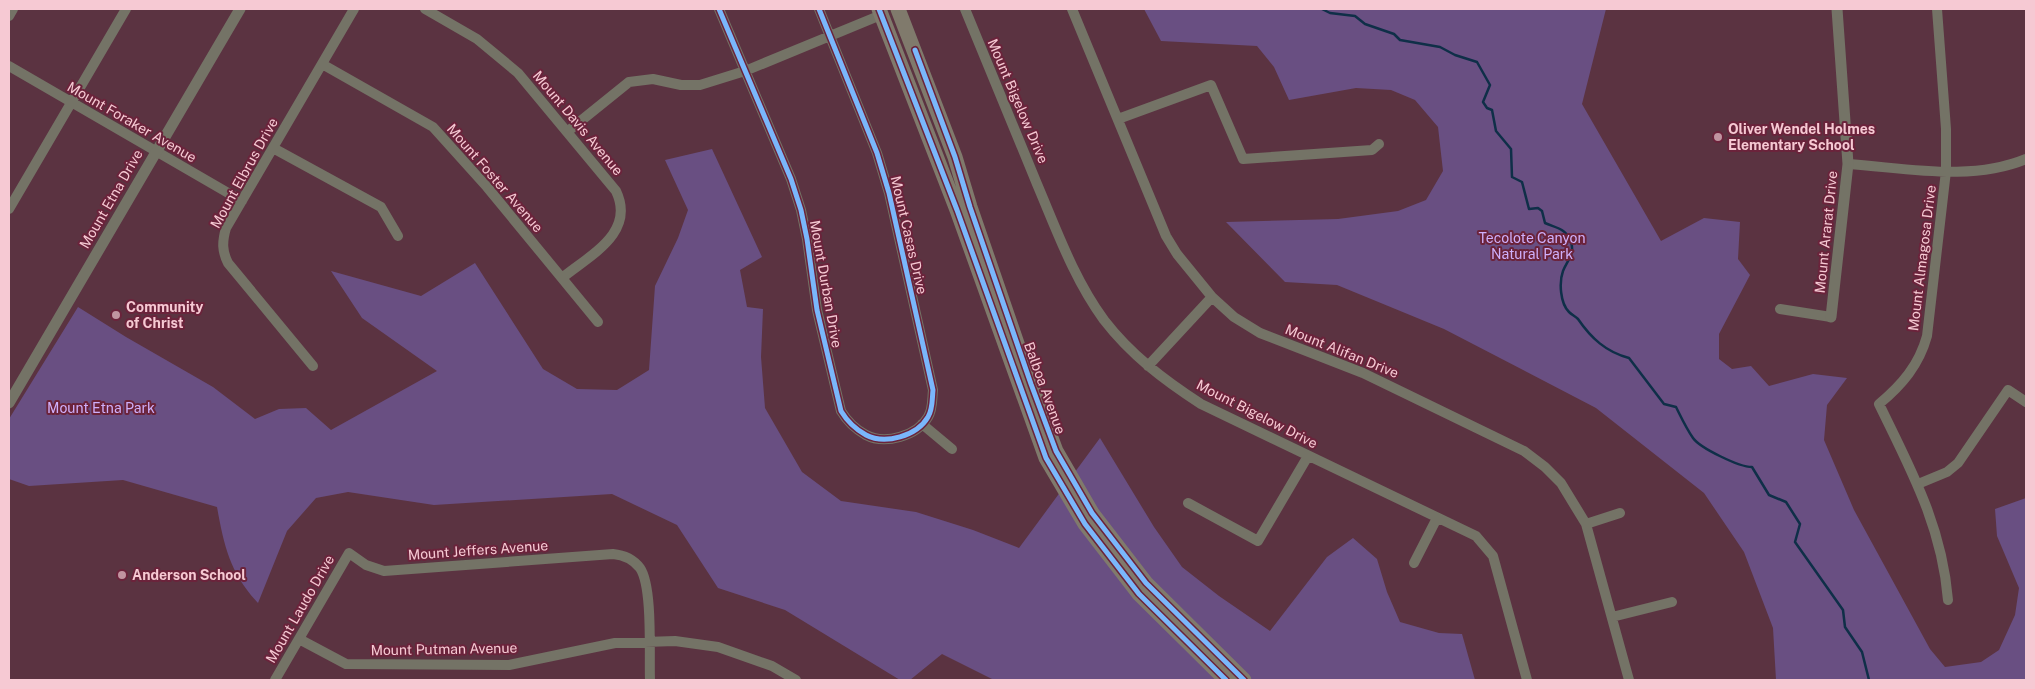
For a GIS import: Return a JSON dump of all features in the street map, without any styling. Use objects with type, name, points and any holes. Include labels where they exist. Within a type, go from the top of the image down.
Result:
[{"type":"main road","name":"Balboa Avenue","points":[[898,9],[955,157],[970,207],[1056,451],[1092,513],[1146,583],[1244,680]]},
{"type":"main road","name":"Balboa Avenue","points":[[880,12],[957,210],[1046,458],[1085,524],[1139,594],[1226,680]]},
{"type":"main road","points":[[880,12],[898,26],[915,50]]},
{"type":"street","points":[[9,16],[13,9]]},
{"type":"street","points":[[9,209],[126,9]]},
{"type":"street","name":"Mount Etna Drive","points":[[9,404],[240,9]]},
{"type":"street","name":"Mount Elbrus Drive","points":[[313,366],[228,263],[223,253],[223,240],[226,228],[354,9]]},
{"type":"street","name":"Mount Davis Avenue","points":[[425,9],[494,50],[518,73],[616,191],[622,211],[619,226],[612,237],[562,278]]},
{"type":"street","name":"Mount Durban Drive","points":[[719,9],[791,179],[801,210],[808,239],[817,310],[840,411],[848,422],[866,436],[878,438],[903,437],[922,424]]},
{"type":"street","name":"Mount Casas Drive","points":[[819,9],[877,153],[889,192],[933,390],[932,408],[922,424]]},
{"type":"street","name":"Mount Bigelow Drive","points":[[965,9],[1073,271],[1105,321],[1127,347],[1165,381],[1201,404],[1476,536],[1493,556],[1527,680]]},
{"type":"street","name":"Mount Alifan Drive","points":[[1072,9],[1166,236],[1177,254],[1212,297],[1234,318],[1260,333],[1363,372],[1524,451],[1545,467],[1561,483],[1586,524],[1629,680]]},
{"type":"street","name":"Mount Ararat Drive","points":[[1780,309],[1831,317],[1848,164],[1848,137],[1837,9]]},
{"type":"street","name":"Mount Almagosa Drive","points":[[1937,9],[1946,128],[1946,171],[1932,301],[1924,348],[1900,386],[1879,404],[1918,484],[1940,543],[1948,600]]},
{"type":"street","points":[[567,132],[628,82],[653,79],[681,85],[700,86],[745,71],[880,12]]},
{"type":"street","name":"Mount Foster Avenue","points":[[322,64],[433,127],[487,187],[598,322]]},
{"type":"street","name":"Mount Foraker Avenue","points":[[9,66],[242,201]]},
{"type":"street","points":[[1118,120],[1211,85],[1243,159],[1372,150],[1379,144]]},
{"type":"street","points":[[273,148],[380,207],[398,236]]},
{"type":"street","points":[[1848,164],[1977,172],[2006,167],[2026,159]]},
{"type":"street","points":[[1148,366],[1212,297]]},
{"type":"street","points":[[1918,484],[1947,472],[1958,464],[2008,390],[2026,402]]},
{"type":"street","points":[[922,424],[952,449]]},
{"type":"street","points":[[1188,503],[1258,541],[1308,456]]},
{"type":"street","points":[[1586,524],[1620,513]]},
{"type":"street","points":[[1414,563],[1437,518]]},
{"type":"street","name":"Mount Jeffers Avenue","points":[[350,552],[366,565],[384,571],[613,554],[624,555],[640,568],[647,585],[649,641]]},
{"type":"street","name":"Mount Laudo Drive","points":[[275,680],[350,552]]},
{"type":"street","points":[[1612,617],[1672,602]]},
{"type":"street","name":"Mount Putman Avenue","points":[[299,639],[346,664],[509,664],[615,643],[675,640],[718,647],[772,666],[796,680]]},
{"type":"street","points":[[649,641],[650,680]]},
{"type":"green space","name":"Tecolote Canyon Natural Park","points":[[1144,9],[1606,9],[1582,104],[1661,241],[1704,218],[1740,222],[1738,259],[1750,275],[1719,334],[1719,359],[1732,369],[1751,366],[1769,386],[1813,374],[1847,378],[1827,405],[1824,440],[1854,510],[1930,649],[1945,667],[1981,662],[1999,650],[2015,615],[2019,588],[1997,536],[1995,509],[2026,498],[2026,680],[1776,680],[1773,628],[1744,552],[1704,493],[1596,408],[1444,329],[1337,285],[1285,282],[1226,222],[1338,219],[1398,211],[1426,200],[1443,171],[1438,127],[1415,100],[1391,90],[1356,88],[1289,100],[1274,67],[1257,46],[1161,41]]},
{"type":"green space","name":"Mount Etna Park","points":[[712,149],[762,257],[740,270],[747,307],[763,309],[761,357],[765,408],[802,472],[841,501],[916,512],[973,530],[1019,548],[1100,438],[1154,527],[1182,567],[1219,596],[1270,631],[1327,557],[1353,538],[1377,559],[1387,592],[1400,622],[1439,633],[1462,634],[1475,680],[994,680],[942,654],[910,680],[900,680],[785,610],[718,588],[677,525],[612,494],[434,505],[348,492],[316,498],[287,531],[258,603],[248,592],[235,570],[222,534],[217,507],[123,480],[29,486],[9,479],[9,419],[78,307],[213,387],[255,419],[279,409],[306,408],[331,430],[437,371],[362,318],[331,271],[421,296],[475,263],[543,369],[577,389],[617,390],[649,370],[655,286],[678,238],[688,210],[665,160]]},
{"type":"waterway","points":[[1322,9],[1330,13],[1355,16],[1365,24],[1394,34],[1400,40],[1440,47],[1455,55],[1477,62],[1490,85],[1483,102],[1487,108],[1492,110],[1496,131],[1511,149],[1512,177],[1522,182],[1529,209],[1538,208],[1542,211],[1545,223],[1563,231],[1571,242],[1571,254],[1563,271],[1561,281],[1562,298],[1566,308],[1606,348],[1629,358],[1664,404],[1676,407],[1688,430],[1697,442],[1711,452],[1752,467],[1769,495],[1786,502],[1800,524],[1795,542],[1843,610],[1845,627],[1862,652],[1869,680]]},
{"type":"cycle path","points":[[719,9],[791,179],[801,210],[817,310],[841,411],[858,430],[866,435],[874,438],[891,439],[909,434],[923,424],[931,411],[933,390],[889,193],[877,153],[819,9]]},
{"type":"cycle path","points":[[879,9],[957,210],[1046,458],[1085,524],[1139,594],[1226,680]]},
{"type":"cycle path","points":[[915,50],[955,157],[970,207],[1056,451],[1092,513],[1146,583],[1244,680]]},
{"type":"place","name":"Oliver Wendel Holmes Elementary School","points":[[1718,137]]},
{"type":"place","name":"Community of Christ","points":[[116,315]]},
{"type":"place","name":"Anderson School","points":[[122,575]]}]
